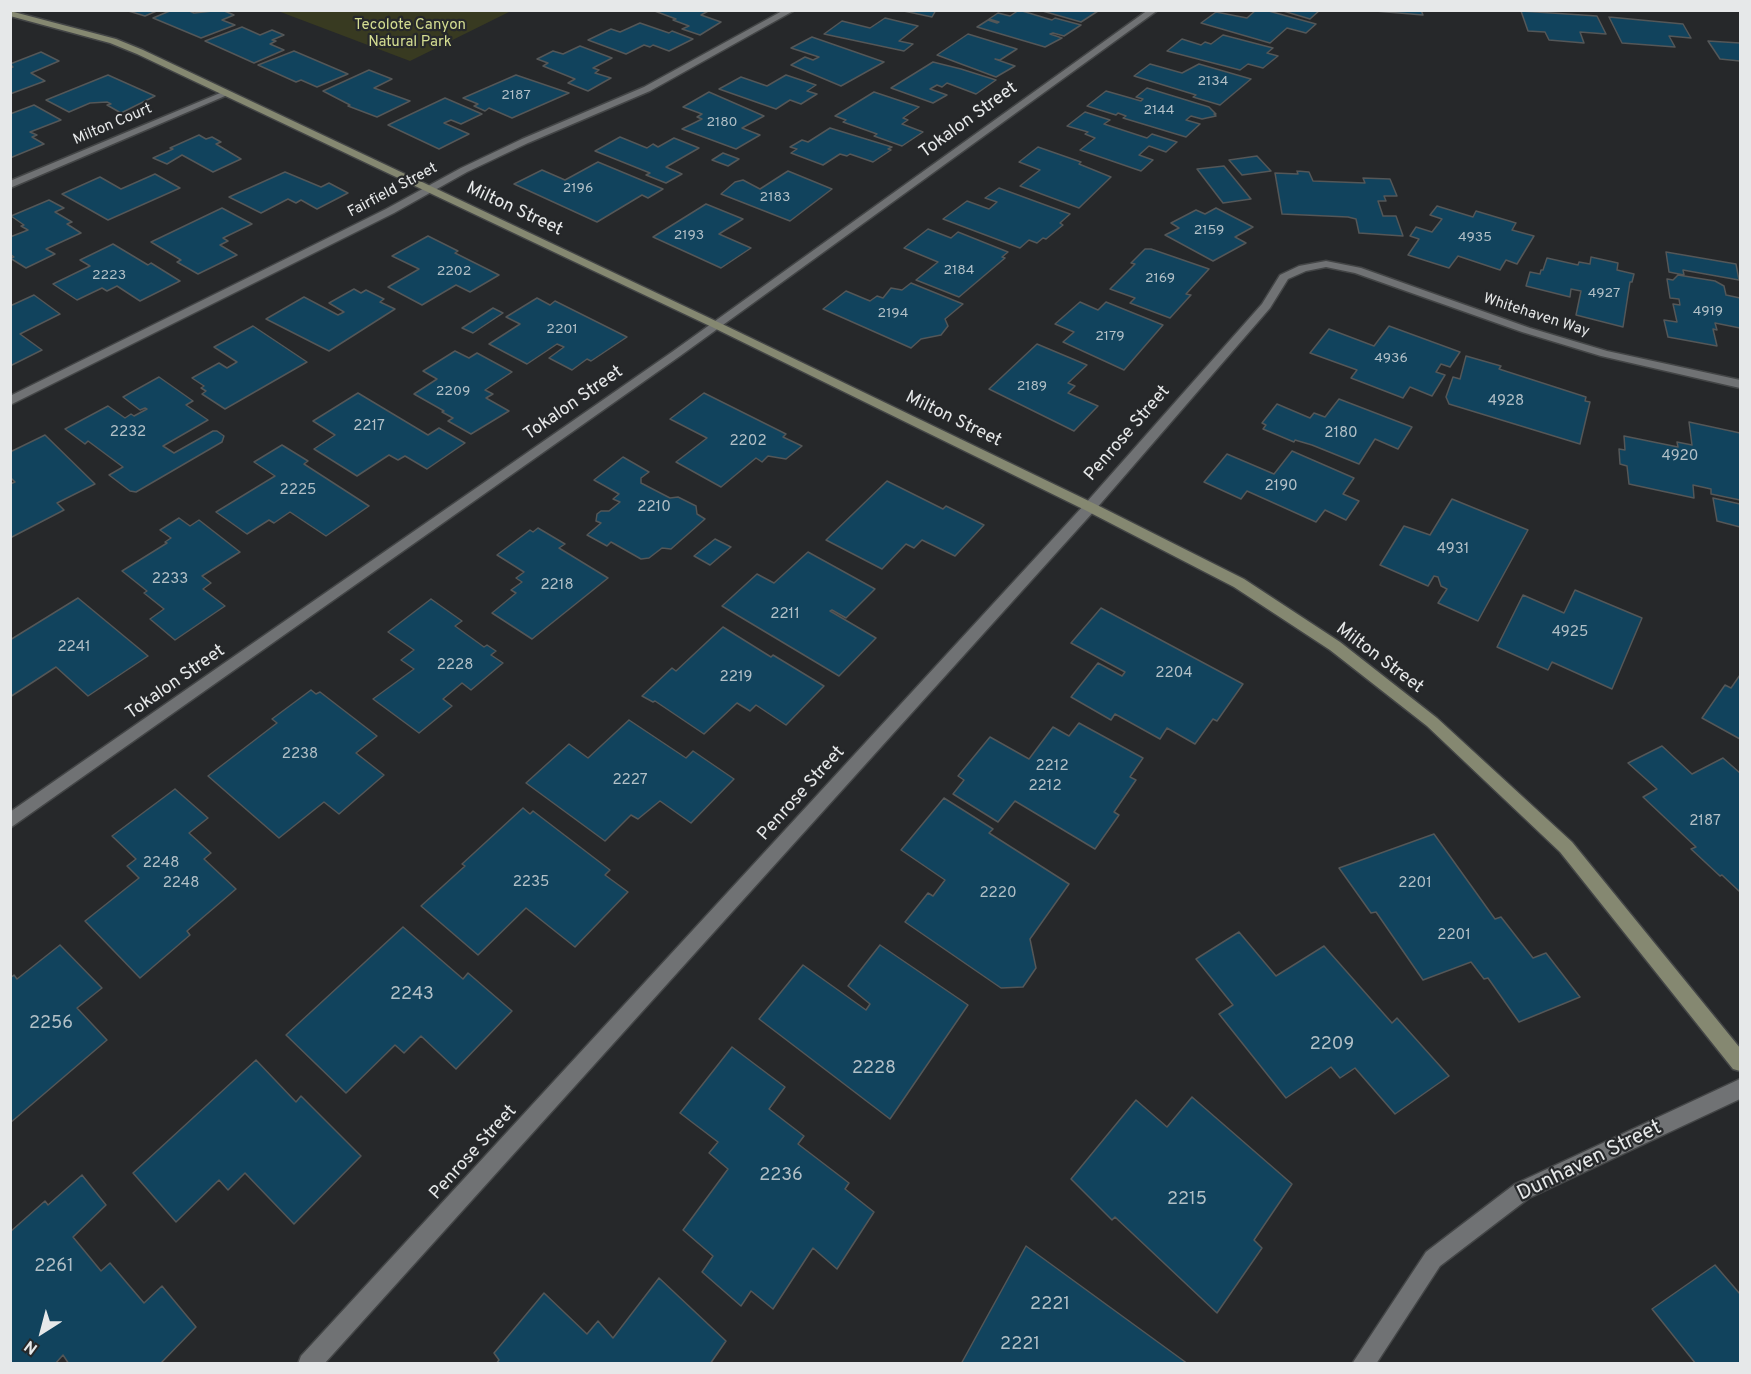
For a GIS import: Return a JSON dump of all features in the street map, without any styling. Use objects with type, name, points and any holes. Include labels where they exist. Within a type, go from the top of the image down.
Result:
[{"type":"main road","name":"Milton Street","points":[[10,13],[112,41],[228,93],[1090,507],[1239,583],[1335,646],[1432,722],[1566,847],[1740,1062]]},
{"type":"street","name":"Fairfield Street","points":[[10,401],[525,141],[647,89],[791,10]]},
{"type":"street","name":"Tokalon Street","points":[[10,821],[716,326],[1154,10]]},
{"type":"street","name":"Milton Court","points":[[10,185],[228,93]]},
{"type":"street","name":"Whitehaven Way","points":[[1326,264],[1357,270],[1526,330],[1605,354],[1740,384]]},
{"type":"street","name":"Penrose Street","points":[[309,1364],[1090,507],[1266,306],[1284,276],[1303,268],[1326,264]]},
{"type":"street","name":"Dunhaven Street","points":[[1363,1364],[1434,1259],[1522,1191],[1740,1089]]},
{"type":"green space","name":"Tecolote Canyon Natural Park","points":[[278,11],[511,11],[410,61]]},
{"type":"building","points":[[125,10],[159,10],[145,16]]},
{"type":"building","points":[[172,10],[187,10],[194,13],[222,10],[234,15],[222,20],[235,25],[201,38],[153,18]]},
{"type":"building","points":[[652,10],[710,10],[701,15],[721,22],[700,35],[682,29],[689,26],[673,20],[676,19]]},
{"type":"building","points":[[899,10],[936,10],[932,17]]},
{"type":"building","points":[[1019,10],[1052,20],[1055,18],[1081,25],[1064,36],[1050,34],[1062,38],[1045,47],[977,27],[988,20],[999,22],[989,19],[998,13],[1010,16]]},
{"type":"building","points":[[1039,10],[1098,10],[1098,11],[1081,22]]},
{"type":"building","points":[[1256,10],[1265,10],[1316,24],[1306,33],[1287,28],[1270,43],[1201,23],[1216,12],[1247,18]]},
{"type":"building","points":[[1280,10],[1320,10],[1310,19]]},
{"type":"building","points":[[1363,10],[1421,10],[1423,15]]},
{"type":"building","points":[[1521,11],[1597,16],[1606,34],[1580,32],[1584,43],[1549,40],[1545,32],[1528,31]]},
{"type":"building","points":[[1609,17],[1683,24],[1691,38],[1669,36],[1675,47],[1622,43]]},
{"type":"building","points":[[885,18],[918,26],[899,41],[913,44],[904,51],[824,34],[842,21],[870,28]]},
{"type":"building","points":[[640,23],[693,39],[669,51],[653,45],[650,47],[644,45],[626,54],[588,40],[611,29],[620,32]]},
{"type":"building","points":[[242,27],[260,35],[272,30],[284,35],[272,40],[276,41],[270,44],[284,50],[254,63],[205,41]]},
{"type":"building","points":[[968,34],[1017,49],[1000,60],[995,59],[1015,66],[996,77],[937,55]]},
{"type":"building","points":[[1223,35],[1273,48],[1267,53],[1278,56],[1263,68],[1248,64],[1240,70],[1167,51],[1182,39],[1201,45],[1205,42],[1211,44]]},
{"type":"building","points":[[812,37],[884,62],[841,86],[791,65],[805,57],[813,60],[819,57],[791,48]]},
{"type":"building","points":[[1708,41],[1740,43],[1740,61],[1720,59]]},
{"type":"building","points":[[580,46],[612,58],[593,68],[599,70],[595,73],[611,78],[588,91],[568,83],[575,79],[543,66],[548,63],[537,59],[553,51],[563,54]]},
{"type":"building","points":[[294,51],[348,74],[317,87],[301,80],[296,82],[258,65]]},
{"type":"building","points":[[41,52],[59,61],[31,73],[45,81],[10,94],[10,68],[13,67],[10,64]]},
{"type":"building","points":[[933,62],[996,80],[976,94],[947,83],[942,87],[937,85],[930,89],[947,95],[933,103],[891,88]]},
{"type":"building","points":[[1150,64],[1182,73],[1199,64],[1251,79],[1220,105],[1193,97],[1196,95],[1134,76]]},
{"type":"building","points":[[369,70],[392,79],[374,88],[410,101],[377,117],[348,106],[350,105],[323,91]]},
{"type":"building","points":[[108,75],[155,96],[121,113],[107,105],[111,104],[107,102],[90,103],[69,112],[46,100]]},
{"type":"building","points":[[516,75],[569,93],[512,118],[489,108],[485,111],[474,106],[478,104],[463,98]]},
{"type":"building","points":[[786,75],[816,85],[807,91],[817,94],[801,104],[790,100],[776,109],[719,89],[741,77],[767,86]]},
{"type":"building","points":[[1147,88],[1209,107],[1216,116],[1202,119],[1191,116],[1186,120],[1200,124],[1186,137],[1123,118],[1126,116],[1118,113],[1116,115],[1087,106],[1106,91],[1141,101],[1143,99],[1136,97]]},
{"type":"building","points":[[709,92],[764,116],[742,128],[760,135],[736,149],[682,129],[702,119],[697,117],[702,114],[683,107]]},
{"type":"building","points":[[874,92],[919,107],[903,118],[908,120],[902,124],[923,132],[902,146],[874,136],[877,134],[843,122],[846,120],[835,116]]},
{"type":"building","points":[[445,98],[482,114],[461,124],[451,120],[444,123],[469,134],[439,149],[388,125]]},
{"type":"building","points":[[34,105],[61,120],[30,132],[37,135],[32,137],[44,144],[10,158],[10,114]]},
{"type":"building","points":[[1085,112],[1110,120],[1104,124],[1147,138],[1152,134],[1177,142],[1166,152],[1149,146],[1139,155],[1153,160],[1141,171],[1080,150],[1095,138],[1085,134],[1088,132],[1067,126]]},
{"type":"building","points":[[830,128],[892,147],[888,149],[891,150],[873,162],[850,154],[847,156],[840,154],[823,165],[791,153],[797,149],[790,147],[802,140],[808,142]]},
{"type":"building","points":[[199,135],[206,139],[212,137],[221,142],[216,144],[241,159],[213,172],[182,155],[167,164],[153,158],[173,149],[170,148]]},
{"type":"building","points":[[620,137],[647,148],[653,144],[658,147],[674,138],[699,148],[666,167],[682,174],[666,183],[646,175],[650,173],[595,151]]},
{"type":"building","points":[[1038,147],[1081,162],[1079,164],[1111,177],[1079,208],[1020,186],[1040,170],[1019,162]]},
{"type":"building","points":[[723,153],[739,159],[728,166],[712,160]]},
{"type":"building","points":[[1257,156],[1271,171],[1242,175],[1229,160]]},
{"type":"building","points":[[598,162],[663,189],[648,198],[642,195],[597,222],[514,184],[542,170],[565,180]]},
{"type":"building","points":[[1224,166],[1251,199],[1223,203],[1197,169]]},
{"type":"building","points":[[788,171],[832,189],[790,221],[721,194],[735,182],[743,180],[760,189]]},
{"type":"building","points":[[1297,171],[1309,172],[1313,181],[1365,183],[1363,178],[1390,179],[1397,196],[1384,196],[1386,201],[1378,201],[1383,216],[1396,216],[1403,236],[1359,233],[1356,219],[1348,217],[1282,214],[1275,173],[1298,174]]},
{"type":"building","points":[[285,172],[321,187],[329,183],[348,193],[317,209],[301,200],[296,203],[288,199],[261,213],[229,197]]},
{"type":"building","points":[[155,174],[180,188],[108,220],[62,194],[100,177],[121,189]]},
{"type":"building","points":[[999,188],[1070,214],[1060,223],[1063,225],[1046,239],[1043,238],[1037,243],[1029,240],[1020,248],[943,219],[967,201],[989,209],[997,202],[985,198]]},
{"type":"building","points":[[49,200],[64,208],[55,212],[72,222],[67,224],[81,233],[46,249],[55,254],[26,268],[10,258],[14,257],[10,254],[10,237],[28,230],[11,216]]},
{"type":"building","points":[[706,204],[743,219],[719,234],[751,248],[721,268],[653,237]]},
{"type":"building","points":[[1437,206],[1473,217],[1476,211],[1516,223],[1512,230],[1534,236],[1517,264],[1506,260],[1500,270],[1458,256],[1449,268],[1408,255],[1419,239],[1410,236],[1416,227],[1432,232],[1442,219],[1430,215]]},
{"type":"building","points":[[222,208],[252,224],[223,238],[228,241],[220,245],[237,255],[198,274],[177,262],[181,260],[151,242]]},
{"type":"building","points":[[1216,208],[1253,227],[1235,237],[1246,243],[1213,261],[1165,235],[1179,228],[1171,223],[1196,210],[1205,214]]},
{"type":"building","points":[[928,229],[951,238],[958,232],[1008,252],[1002,257],[1005,258],[959,297],[916,280],[938,262],[904,248]]},
{"type":"building","points":[[428,236],[458,251],[455,253],[499,275],[470,292],[456,285],[422,305],[388,287],[419,269],[392,256]]},
{"type":"building","points":[[113,244],[180,281],[140,301],[117,286],[107,291],[102,288],[77,300],[53,284],[90,266],[80,260]]},
{"type":"building","points":[[1145,249],[1209,269],[1186,294],[1191,295],[1170,318],[1130,303],[1135,298],[1110,289],[1135,264],[1131,263]]},
{"type":"building","points":[[1666,252],[1736,264],[1739,280],[1683,270],[1684,275],[1669,272]]},
{"type":"building","points":[[1591,257],[1618,263],[1617,270],[1634,274],[1630,282],[1623,327],[1576,315],[1581,291],[1571,289],[1570,297],[1526,286],[1530,272],[1540,274],[1547,258],[1578,265],[1579,262],[1590,264]]},
{"type":"building","points":[[1678,275],[1715,281],[1724,286],[1726,295],[1740,298],[1740,328],[1715,323],[1717,330],[1713,329],[1717,346],[1668,337],[1664,320],[1677,322],[1673,304],[1680,305],[1679,299],[1670,298],[1667,279],[1673,280]]},
{"type":"building","points":[[911,283],[963,304],[945,319],[948,326],[941,335],[921,339],[911,348],[823,309],[846,291],[870,301],[877,296],[883,298],[891,288],[902,290]]},
{"type":"building","points":[[354,289],[361,293],[366,290],[384,299],[380,302],[395,309],[329,351],[266,319],[304,297],[338,315],[344,312],[329,303]]},
{"type":"building","points":[[34,295],[60,314],[20,334],[42,350],[10,366],[10,306]]},
{"type":"building","points":[[537,298],[550,305],[555,301],[627,337],[591,361],[587,359],[572,370],[549,358],[564,347],[557,344],[527,364],[489,344],[520,324],[506,317]]},
{"type":"building","points":[[1080,302],[1098,310],[1106,302],[1163,325],[1124,370],[1063,342],[1074,332],[1055,324]]},
{"type":"building","points":[[493,308],[503,313],[473,333],[462,328]]},
{"type":"building","points":[[253,326],[307,362],[225,409],[202,394],[206,391],[201,388],[204,386],[192,378],[219,363],[227,368],[237,362],[214,347]]},
{"type":"building","points":[[1389,326],[1460,352],[1450,367],[1441,364],[1436,372],[1445,375],[1432,396],[1410,387],[1403,398],[1351,378],[1357,370],[1310,353],[1329,329],[1374,346]]},
{"type":"building","points":[[1037,344],[1087,365],[1068,383],[1075,386],[1068,393],[1098,406],[1074,431],[989,389]]},
{"type":"building","points":[[455,351],[469,358],[477,353],[512,372],[485,390],[493,394],[486,398],[509,411],[471,434],[448,421],[453,418],[442,412],[444,411],[414,394],[437,379],[423,371]]},
{"type":"building","points":[[1466,356],[1501,366],[1499,369],[1586,397],[1585,401],[1590,402],[1580,444],[1449,404],[1446,397],[1453,377],[1460,379]]},
{"type":"building","points":[[159,377],[193,401],[186,405],[208,420],[163,446],[174,453],[213,431],[224,436],[222,442],[136,492],[130,491],[109,475],[123,467],[88,441],[85,444],[65,429],[108,406],[125,418],[147,409],[140,410],[123,397]]},
{"type":"building","points":[[358,393],[428,435],[439,428],[465,443],[427,469],[405,456],[398,460],[389,455],[357,476],[314,449],[335,435],[313,421]]},
{"type":"building","points":[[704,393],[786,434],[783,437],[802,446],[786,459],[768,456],[762,462],[756,458],[721,487],[676,462],[707,438],[670,419]]},
{"type":"building","points":[[1339,399],[1412,427],[1398,449],[1375,439],[1359,464],[1263,429],[1266,425],[1262,423],[1277,404],[1310,418],[1314,413],[1325,417]]},
{"type":"building","points":[[1689,422],[1740,433],[1740,500],[1711,494],[1711,489],[1693,485],[1694,498],[1629,484],[1627,466],[1620,464],[1619,449],[1625,450],[1624,436],[1678,447],[1677,442],[1692,445]]},
{"type":"building","points":[[45,435],[95,484],[57,503],[64,510],[10,538],[10,484],[15,482],[10,477],[10,452]]},
{"type":"building","points":[[282,445],[308,461],[304,464],[369,506],[326,536],[290,512],[274,523],[269,520],[247,534],[216,512],[275,476],[254,462]]},
{"type":"building","points":[[1292,451],[1354,478],[1343,494],[1359,501],[1346,520],[1325,510],[1316,522],[1247,491],[1241,499],[1204,482],[1227,454],[1274,474]]},
{"type":"building","points":[[623,457],[649,472],[641,478],[641,483],[670,498],[678,497],[696,506],[697,514],[705,519],[671,549],[662,548],[649,558],[641,559],[611,542],[607,546],[587,535],[601,523],[596,521],[597,514],[601,511],[609,511],[620,502],[613,499],[619,494],[594,480]]},
{"type":"building","points":[[887,481],[943,509],[946,506],[984,525],[955,556],[922,540],[914,548],[906,544],[882,569],[826,540]]},
{"type":"building","points":[[1713,498],[1740,504],[1740,527],[1717,521]]},
{"type":"building","points":[[1452,499],[1528,530],[1478,621],[1438,603],[1447,589],[1441,586],[1438,577],[1434,576],[1428,586],[1380,565],[1404,526],[1430,535]]},
{"type":"building","points":[[179,518],[190,526],[199,520],[240,552],[202,576],[211,583],[203,589],[225,606],[175,640],[150,619],[164,609],[144,593],[147,591],[122,571],[167,543],[165,542],[171,538],[160,530]]},
{"type":"building","points":[[538,528],[565,544],[559,548],[608,578],[532,639],[492,613],[516,593],[511,590],[522,582],[516,578],[524,572],[497,555],[530,530],[533,532]]},
{"type":"building","points":[[715,539],[731,547],[710,565],[694,556]]},
{"type":"building","points":[[808,552],[875,589],[846,618],[830,611],[876,638],[839,676],[722,606],[757,574],[774,583]]},
{"type":"building","points":[[1575,590],[1642,618],[1612,689],[1552,662],[1548,670],[1497,647],[1523,595],[1564,613]]},
{"type":"building","points":[[78,598],[148,656],[88,696],[56,667],[10,697],[10,640]]},
{"type":"building","points":[[431,599],[462,621],[455,626],[484,647],[487,645],[496,651],[491,655],[503,663],[471,690],[462,683],[443,699],[452,706],[419,733],[373,699],[414,669],[401,660],[414,650],[388,632]]},
{"type":"building","points":[[1101,608],[1243,684],[1217,721],[1213,719],[1195,744],[1167,728],[1160,739],[1115,714],[1111,720],[1071,697],[1098,663],[1122,676],[1125,672],[1071,643]]},
{"type":"building","points":[[723,627],[824,686],[786,725],[756,705],[750,711],[737,703],[704,734],[655,701],[642,696],[672,668],[676,671]]},
{"type":"building","points":[[1740,675],[1740,739],[1702,718],[1725,685],[1731,688]]},
{"type":"building","points":[[311,690],[316,694],[320,692],[377,736],[356,753],[384,775],[339,814],[324,802],[279,838],[208,776],[277,723],[272,719]]},
{"type":"building","points":[[629,720],[686,758],[693,751],[734,779],[691,823],[660,801],[638,819],[631,815],[605,841],[526,783],[569,744],[588,758]]},
{"type":"building","points":[[1079,723],[1143,758],[1130,777],[1136,780],[1114,812],[1119,815],[1095,849],[1015,801],[998,822],[953,794],[964,780],[958,776],[990,737],[1029,759],[1053,727],[1069,736]]},
{"type":"building","points":[[1662,746],[1692,774],[1723,758],[1740,773],[1740,892],[1691,849],[1696,847],[1643,797],[1657,789],[1628,763]]},
{"type":"building","points":[[175,789],[208,818],[189,833],[211,853],[204,859],[236,889],[187,931],[190,935],[140,978],[85,921],[139,878],[127,866],[136,859],[112,836]]},
{"type":"building","points":[[944,798],[993,829],[989,833],[1069,884],[1030,939],[1036,968],[1023,987],[1001,988],[905,922],[928,893],[933,896],[945,880],[901,850]]},
{"type":"building","points":[[523,808],[530,814],[533,811],[610,870],[605,875],[628,892],[575,947],[526,908],[478,955],[421,906],[465,866],[462,864]]},
{"type":"building","points":[[1434,834],[1495,919],[1501,917],[1533,958],[1546,953],[1580,997],[1519,1022],[1488,978],[1484,979],[1471,962],[1423,980],[1376,912],[1371,913],[1339,868]]},
{"type":"building","points":[[403,927],[463,979],[468,973],[512,1011],[456,1069],[421,1036],[404,1053],[395,1045],[346,1093],[286,1035]]},
{"type":"building","points":[[1239,932],[1276,976],[1324,946],[1392,1023],[1397,1018],[1449,1076],[1395,1114],[1355,1068],[1340,1078],[1331,1067],[1286,1098],[1219,1014],[1233,1005],[1196,959]]},
{"type":"building","points":[[60,945],[102,988],[77,1008],[107,1040],[10,1123],[10,978],[14,975],[17,979]]},
{"type":"building","points":[[880,945],[968,1005],[890,1119],[759,1019],[803,965],[866,1010],[870,1004],[848,986]]},
{"type":"building","points":[[732,1047],[785,1087],[769,1109],[804,1136],[798,1144],[849,1183],[845,1189],[874,1212],[837,1269],[813,1248],[773,1309],[751,1291],[741,1306],[702,1272],[713,1256],[683,1230],[728,1169],[709,1153],[718,1142],[680,1113]]},
{"type":"building","points":[[256,1060],[296,1102],[301,1096],[361,1156],[294,1224],[245,1173],[228,1190],[219,1180],[176,1222],[133,1173]]},
{"type":"building","points":[[1192,1097],[1292,1184],[1254,1240],[1262,1248],[1217,1313],[1115,1217],[1112,1220],[1071,1179],[1136,1100],[1167,1127]]},
{"type":"building","points":[[82,1175],[106,1205],[73,1237],[101,1271],[110,1263],[144,1303],[162,1286],[196,1327],[160,1364],[69,1364],[63,1355],[55,1364],[10,1364],[10,1232],[45,1201],[48,1205]]},
{"type":"building","points":[[1026,1246],[1188,1364],[961,1364]]},
{"type":"building","points":[[1715,1265],[1740,1294],[1740,1364],[1696,1364],[1652,1309]]},
{"type":"building","points":[[659,1278],[726,1341],[710,1364],[496,1364],[499,1360],[494,1353],[544,1293],[587,1334],[598,1321],[613,1338]]}]
